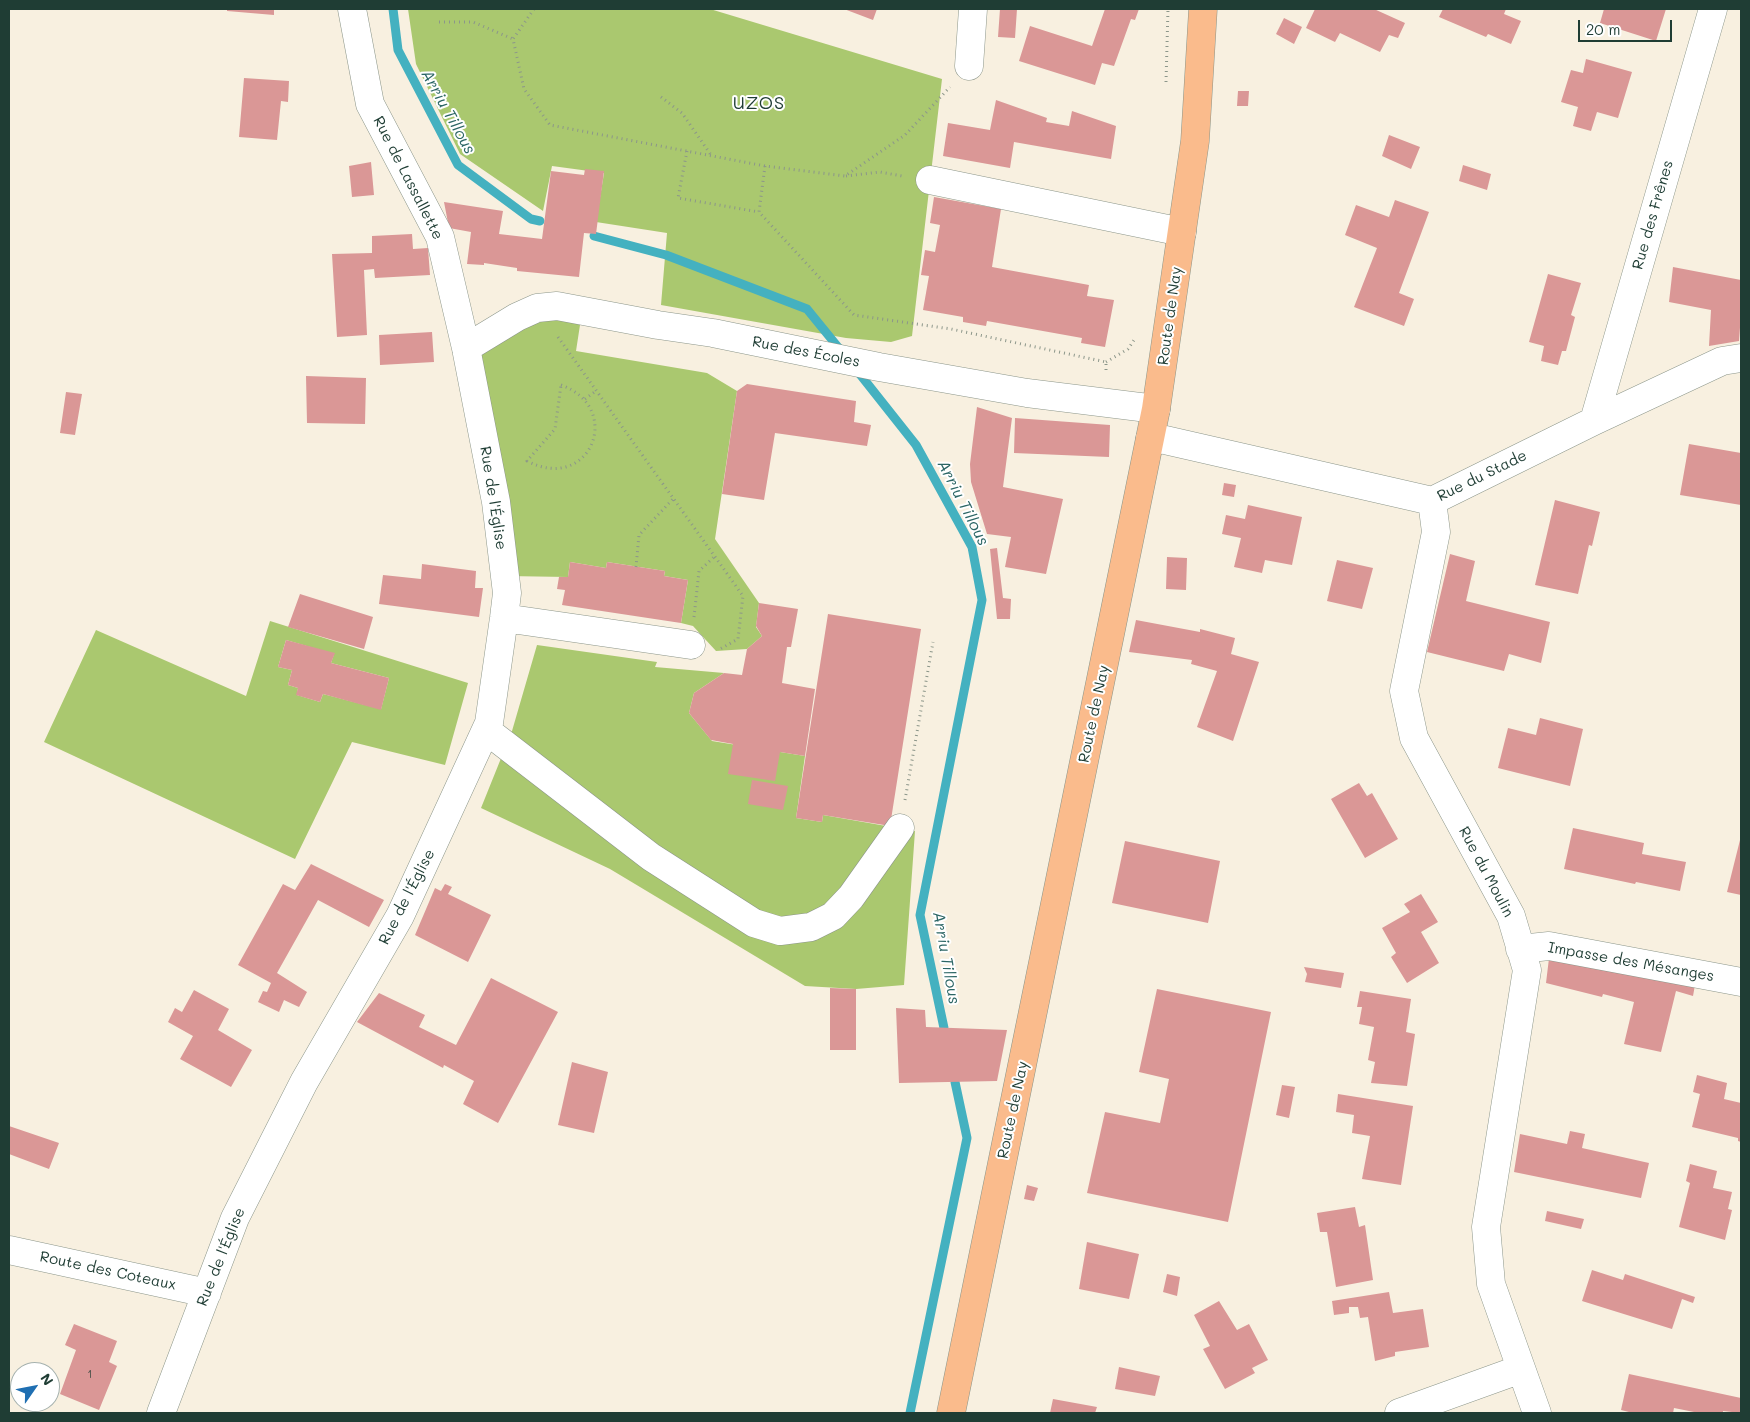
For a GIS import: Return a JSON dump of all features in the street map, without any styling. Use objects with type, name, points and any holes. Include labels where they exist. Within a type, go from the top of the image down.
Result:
[{"type":"main road","name":"Route de Nay","points":[[951,1413],[1156,409],[1195,141],[1203,9]]},
{"type":"street","name":"Rue de Lassallette","points":[[352,9],[370,104],[440,237],[466,348]]},
{"type":"street","points":[[969,66],[973,9]]},
{"type":"street","name":"Rue des Frênes","points":[[1594,421],[1713,9]]},
{"type":"street","points":[[930,180],[1182,232]]},
{"type":"street","name":"Rue des Écoles","points":[[466,348],[537,308],[556,306],[714,333],[879,367],[1027,393],[1156,409]]},
{"type":"street","name":"Rue de l'Église","points":[[161,1413],[235,1218],[304,1082],[400,916],[486,730],[507,593],[496,502],[466,348]]},
{"type":"street","name":"Rue du Stade","points":[[1150,439],[1182,443],[1432,501],[1594,421],[1722,361],[1741,358]]},
{"type":"street","name":"Rue du Moulin","points":[[1432,501],[1436,532],[1404,691],[1414,738],[1511,916],[1526,970],[1486,1227],[1491,1284],[1537,1413]]},
{"type":"street","points":[[504,618],[691,645]]},
{"type":"street","points":[[486,730],[651,857],[754,923],[780,931],[811,927],[833,916],[851,898],[900,828]]},
{"type":"street","name":"Impasse des Mésanges","points":[[1520,949],[1549,946],[1741,982]]},
{"type":"street","name":"Route des Coteaux","points":[[9,1250],[206,1293]]},
{"type":"street","points":[[1399,1413],[1521,1369]]},
{"type":"path","points":[[534,9],[512,39],[524,89],[550,125],[765,166],[845,176],[880,172],[930,180]]},
{"type":"path","points":[[1166,89],[1168,9]]},
{"type":"path","points":[[439,22],[473,22],[512,39]]},
{"type":"path","points":[[845,176],[906,135],[969,66]]},
{"type":"path","points":[[661,97],[682,113],[711,155]]},
{"type":"path","points":[[687,151],[678,198],[759,212],[854,315],[951,329],[1106,362],[1106,403]]},
{"type":"path","points":[[759,212],[765,166]]},
{"type":"path","points":[[537,308],[742,596],[738,639],[716,651],[691,645],[699,571],[714,557]]},
{"type":"path","points":[[561,385],[574,390],[584,399],[592,410],[595,424],[594,438],[589,450],[579,461],[567,467],[554,470],[540,468],[527,462],[556,429],[561,385]]},
{"type":"path","points":[[584,399],[596,391]]},
{"type":"path","points":[[636,567],[639,535],[673,499]]},
{"type":"path","points":[[900,828],[933,642]]},
{"type":"green space","points":[[408,9],[710,9],[942,79],[912,336],[891,342],[846,338],[661,305],[667,233],[596,222],[604,173],[552,166],[543,211],[460,154],[416,64]]},
{"type":"green space","points":[[582,312],[576,351],[707,373],[737,391],[715,539],[759,603],[756,627],[762,636],[747,649],[716,651],[693,626],[681,623],[688,580],[664,576],[665,571],[607,562],[606,568],[570,562],[568,577],[506,576],[455,352],[517,317]]},
{"type":"green space","points":[[270,621],[468,683],[445,765],[352,742],[295,859],[44,742],[96,630],[246,696]],"holes":[[[286,640],[334,654],[331,663],[389,678],[381,709],[323,694],[320,702],[297,695],[298,688],[288,685],[292,670],[278,667]]]},
{"type":"green space","points":[[537,645],[657,662],[655,667],[724,673],[694,693],[689,713],[712,741],[805,756],[796,818],[822,822],[823,815],[915,831],[904,985],[856,989],[805,986],[610,869],[481,808],[512,731]]},
{"type":"building","points":[[227,9],[274,9],[274,15],[227,11]]},
{"type":"building","points":[[844,9],[877,9],[873,20]]},
{"type":"building","points":[[1000,9],[1017,9],[1015,38],[998,37]]},
{"type":"building","points":[[1105,9],[1139,9],[1135,20],[1131,19],[1114,66],[1102,63],[1095,85],[1019,61],[1030,26],[1092,46]]},
{"type":"building","points":[[1315,9],[1374,9],[1405,23],[1398,38],[1389,35],[1380,52],[1340,33],[1335,42],[1306,28]]},
{"type":"building","points":[[1443,9],[1506,9],[1504,14],[1521,21],[1511,44],[1488,34],[1486,37],[1439,17]]},
{"type":"building","points":[[1604,9],[1666,9],[1656,41],[1600,23]]},
{"type":"building","points":[[1284,18],[1302,27],[1294,44],[1276,34]]},
{"type":"building","points":[[1586,59],[1632,72],[1618,118],[1597,112],[1591,131],[1573,126],[1578,107],[1561,102],[1571,70],[1583,73]]},
{"type":"building","points":[[244,78],[289,81],[288,102],[281,101],[277,140],[239,137]]},
{"type":"building","points":[[1238,91],[1249,91],[1248,106],[1237,106]]},
{"type":"building","points":[[996,100],[1047,118],[1046,122],[1069,126],[1072,111],[1116,126],[1111,159],[1014,142],[1010,168],[943,156],[948,123],[990,130]]},
{"type":"building","points":[[1389,135],[1420,147],[1411,169],[1382,156]]},
{"type":"building","points":[[371,162],[374,195],[352,197],[349,166]]},
{"type":"building","points":[[1463,165],[1491,174],[1487,190],[1459,181]]},
{"type":"building","points":[[585,169],[604,171],[596,234],[584,233],[579,277],[517,271],[517,268],[484,263],[484,265],[467,264],[471,232],[449,228],[444,202],[503,211],[499,234],[542,239],[551,171],[584,175]]},
{"type":"building","points":[[934,197],[1001,209],[992,267],[1089,285],[1087,296],[1114,300],[1105,347],[1081,343],[1082,338],[987,321],[986,326],[963,322],[963,317],[923,310],[929,276],[921,275],[925,250],[935,252],[940,225],[930,223]]},
{"type":"building","points":[[1395,200],[1429,212],[1399,293],[1414,299],[1404,326],[1354,307],[1377,248],[1345,235],[1356,205],[1389,217]]},
{"type":"building","points":[[412,234],[413,249],[428,248],[430,275],[375,278],[374,269],[364,270],[367,335],[337,337],[332,254],[372,253],[372,236]]},
{"type":"building","points":[[1673,267],[1741,280],[1739,341],[1709,346],[1711,310],[1669,302]]},
{"type":"building","points":[[1548,274],[1581,283],[1571,315],[1575,317],[1566,351],[1562,351],[1558,365],[1541,361],[1544,346],[1529,342]]},
{"type":"building","points":[[432,332],[434,362],[380,365],[379,335]]},
{"type":"building","points":[[306,376],[366,378],[365,424],[307,423]]},
{"type":"building","points":[[747,384],[856,401],[854,422],[871,425],[867,446],[775,433],[764,500],[722,494],[737,391]]},
{"type":"building","points":[[66,392],[82,394],[75,435],[60,433]]},
{"type":"building","points":[[977,407],[1012,418],[1003,487],[1063,499],[1046,574],[1005,567],[1011,537],[987,534],[971,482],[970,464]]},
{"type":"building","points":[[1015,418],[1110,425],[1109,457],[1014,453]]},
{"type":"building","points":[[1689,444],[1741,453],[1741,505],[1680,495]]},
{"type":"building","points":[[1224,483],[1236,485],[1234,497],[1222,495]]},
{"type":"building","points":[[1555,500],[1600,512],[1592,546],[1589,545],[1578,594],[1535,585]]},
{"type":"building","points":[[1248,505],[1302,517],[1292,565],[1265,560],[1262,573],[1234,567],[1241,538],[1222,534],[1226,515],[1245,519]]},
{"type":"building","points":[[997,548],[1003,598],[1011,599],[1010,619],[997,619],[990,549]]},
{"type":"building","points":[[1450,554],[1475,561],[1466,601],[1550,622],[1541,663],[1509,654],[1504,671],[1427,652]]},
{"type":"building","points":[[1167,557],[1187,558],[1186,590],[1166,589]]},
{"type":"building","points":[[1337,560],[1373,568],[1362,609],[1327,601]]},
{"type":"building","points":[[570,562],[606,568],[607,562],[665,571],[664,576],[688,580],[681,623],[562,605],[565,590],[557,589],[559,577],[568,577]]},
{"type":"building","points":[[422,564],[476,571],[475,588],[483,588],[479,617],[379,604],[383,575],[421,579]]},
{"type":"building","points":[[300,594],[373,617],[364,649],[288,627]]},
{"type":"building","points":[[759,603],[798,609],[791,647],[787,647],[782,683],[815,689],[805,756],[780,752],[775,781],[728,774],[733,744],[711,740],[689,713],[694,693],[724,673],[742,675],[747,649],[762,636],[756,626]]},
{"type":"building","points":[[828,614],[921,629],[890,826],[823,815],[822,822],[796,818]]},
{"type":"building","points":[[1136,620],[1200,632],[1200,629],[1235,638],[1231,654],[1259,662],[1233,741],[1197,727],[1217,671],[1191,664],[1192,660],[1129,652]]},
{"type":"building","points":[[286,640],[335,653],[331,663],[389,678],[381,710],[323,694],[320,702],[296,695],[298,688],[288,685],[292,670],[278,667]]},
{"type":"building","points":[[1540,718],[1583,729],[1570,786],[1498,768],[1508,728],[1536,735]]},
{"type":"building","points":[[752,780],[788,786],[783,810],[748,804]]},
{"type":"building","points":[[1359,783],[1367,796],[1372,793],[1398,839],[1365,858],[1331,799]]},
{"type":"building","points":[[1573,828],[1644,843],[1642,854],[1686,862],[1680,891],[1636,882],[1635,884],[1564,869]]},
{"type":"building","points":[[1741,836],[1741,895],[1727,892]]},
{"type":"building","points":[[1125,841],[1220,861],[1208,923],[1112,903]]},
{"type":"building","points":[[311,864],[384,900],[369,927],[318,900],[277,973],[307,992],[299,1007],[284,1000],[279,1012],[258,1002],[263,991],[267,992],[271,983],[238,965],[283,884],[295,890]]},
{"type":"building","points":[[445,884],[452,887],[448,894],[491,915],[468,962],[415,935],[435,888],[441,891]]},
{"type":"building","points":[[1421,894],[1438,922],[1421,932],[1439,963],[1407,983],[1391,957],[1396,953],[1382,928],[1410,912],[1404,904]]},
{"type":"building","points":[[1550,950],[1695,985],[1693,996],[1676,991],[1661,1052],[1624,1044],[1634,1002],[1603,994],[1602,997],[1546,983]]},
{"type":"building","points":[[1304,967],[1344,973],[1341,988],[1305,982],[1307,974]]},
{"type":"building","points":[[491,978],[558,1012],[498,1123],[463,1104],[474,1081],[444,1065],[443,1068],[357,1022],[379,993],[425,1015],[419,1027],[456,1045]]},
{"type":"building","points":[[830,988],[856,989],[856,1050],[830,1050]]},
{"type":"building","points":[[1157,989],[1271,1012],[1228,1222],[1087,1193],[1105,1112],[1160,1123],[1169,1079],[1139,1072]]},
{"type":"building","points":[[194,990],[229,1009],[218,1030],[252,1050],[231,1087],[180,1059],[193,1036],[168,1022],[175,1008],[182,1012]]},
{"type":"building","points":[[1360,991],[1411,999],[1406,1032],[1415,1034],[1407,1086],[1371,1083],[1375,1062],[1368,1060],[1374,1027],[1359,1024],[1362,1007],[1357,1007]]},
{"type":"building","points":[[896,1008],[925,1010],[926,1027],[1007,1030],[997,1081],[899,1083]]},
{"type":"building","points":[[572,1062],[608,1072],[594,1133],[558,1125]]},
{"type":"building","points":[[1697,1075],[1727,1083],[1724,1099],[1741,1103],[1741,1142],[1738,1141],[1738,1138],[1692,1127],[1700,1094],[1693,1092]]},
{"type":"building","points":[[1282,1085],[1295,1087],[1289,1118],[1276,1115]]},
{"type":"building","points":[[1338,1094],[1413,1106],[1401,1185],[1362,1179],[1370,1136],[1352,1133],[1354,1115],[1336,1112]]},
{"type":"building","points":[[9,1126],[59,1143],[49,1169],[9,1154]]},
{"type":"building","points":[[1570,1131],[1585,1134],[1582,1148],[1649,1163],[1641,1198],[1514,1172],[1520,1134],[1567,1144]]},
{"type":"building","points":[[1690,1164],[1717,1171],[1713,1188],[1732,1192],[1728,1209],[1732,1210],[1725,1240],[1679,1227],[1690,1183],[1686,1181]]},
{"type":"building","points":[[1027,1185],[1038,1188],[1034,1201],[1024,1199]]},
{"type":"building","points":[[1355,1207],[1359,1227],[1365,1225],[1373,1280],[1336,1287],[1327,1232],[1320,1232],[1317,1213]]},
{"type":"building","points":[[1547,1211],[1584,1219],[1581,1229],[1545,1221]]},
{"type":"building","points":[[1087,1242],[1139,1254],[1129,1299],[1079,1289]]},
{"type":"building","points":[[1592,1270],[1623,1280],[1625,1274],[1695,1297],[1693,1303],[1682,1299],[1672,1329],[1582,1301]]},
{"type":"building","points":[[1167,1274],[1180,1277],[1177,1296],[1163,1292]]},
{"type":"building","points":[[1389,1292],[1393,1313],[1423,1309],[1429,1347],[1395,1352],[1395,1356],[1375,1361],[1368,1317],[1360,1318],[1358,1307],[1349,1307],[1349,1313],[1334,1315],[1332,1301]]},
{"type":"building","points":[[1219,1301],[1237,1330],[1249,1324],[1268,1360],[1252,1368],[1255,1373],[1225,1389],[1203,1349],[1210,1346],[1194,1315]]},
{"type":"building","points":[[74,1324],[117,1341],[109,1362],[117,1366],[99,1410],[60,1394],[76,1350],[65,1345]]},
{"type":"building","points":[[1119,1367],[1160,1376],[1155,1396],[1115,1389]]},
{"type":"building","points":[[1629,1374],[1741,1398],[1741,1413],[1723,1411],[1723,1413],[1699,1413],[1674,1408],[1673,1413],[1629,1413],[1621,1410]]},
{"type":"building","points":[[1053,1399],[1097,1407],[1095,1413],[1050,1413]]},
{"type":"waterway","name":"Arriu Tillous","points":[[393,9],[398,50],[458,165],[531,219],[540,221]]},
{"type":"waterway","name":"Arriu Tillous","points":[[594,236],[666,255],[807,309],[842,352]]},
{"type":"waterway","name":"Arriu Tillous","points":[[855,368],[916,445],[972,547],[982,600],[920,915],[944,1028]]},
{"type":"waterway","name":"Arriu Tillous","points":[[910,1413],[967,1138],[955,1082]]},
{"type":"district","name":"UZOS","points":[[759,103]]}]
